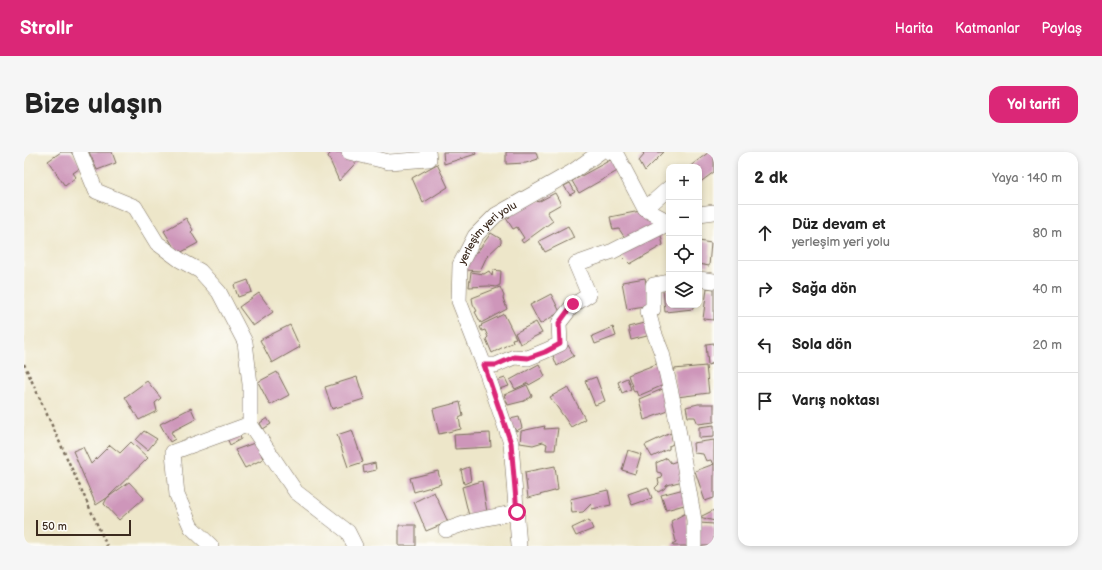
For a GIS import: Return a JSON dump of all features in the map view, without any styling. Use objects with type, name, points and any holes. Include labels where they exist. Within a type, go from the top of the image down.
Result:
[{"type":"street","points":[[80,152],[96,191],[135,207],[157,243],[180,260],[200,271],[219,292],[245,342],[250,384],[250,424],[296,492],[348,532],[355,546]]},
{"type":"street","points":[[349,152],[389,162],[429,159],[428,152]]},
{"type":"street","name":"yerleşim yeri yolu","points":[[519,546],[511,443],[484,365],[459,301],[460,264],[475,236],[496,215],[572,172],[600,152]]},
{"type":"street","points":[[610,152],[616,154],[645,209],[666,220]]},
{"type":"street","points":[[645,209],[666,191]]},
{"type":"street","points":[[702,214],[714,212]]},
{"type":"street","points":[[484,365],[496,365],[514,357],[528,358],[545,352],[560,344],[559,323],[573,304],[589,294],[576,264],[614,252],[666,224]]},
{"type":"street","points":[[702,280],[714,282]]},
{"type":"street","points":[[666,283],[653,285],[653,309],[648,311],[653,330],[662,353],[674,406],[694,520],[694,546]]},
{"type":"street","points":[[211,546],[191,526],[177,495],[173,452],[250,424]]},
{"type":"street","points":[[446,530],[472,521],[517,512]]},
{"type":"path","points":[[24,364],[107,546]]},
{"type":"building","points":[[61,152],[71,152],[82,167],[73,173],[76,177],[65,186],[48,161]]},
{"type":"building","points":[[89,152],[112,152],[116,163],[97,170]]},
{"type":"building","points":[[332,152],[359,152],[363,155],[339,181],[328,156]]},
{"type":"building","points":[[443,152],[475,152],[476,154],[444,164]]},
{"type":"building","points":[[506,152],[536,152],[538,159],[526,163],[506,164]]},
{"type":"building","points":[[642,152],[664,152],[645,171],[639,160],[644,154]]},
{"type":"building","points":[[709,152],[714,152],[714,172],[702,181],[702,164],[693,164]]},
{"type":"building","points":[[614,158],[621,169],[579,193],[572,181]]},
{"type":"building","points":[[437,164],[448,187],[423,203],[412,178]]},
{"type":"building","points":[[570,183],[575,192],[570,195],[564,186]]},
{"type":"building","points":[[555,193],[561,204],[547,212],[553,221],[523,243],[521,240],[524,238],[517,227],[513,229],[506,218],[510,217],[509,215],[535,199],[538,202]]},
{"type":"building","points":[[640,211],[659,224],[627,241],[619,229],[613,230],[610,217]]},
{"type":"building","points":[[186,218],[193,230],[191,232],[198,243],[178,254],[164,231]]},
{"type":"building","points":[[568,226],[574,238],[545,252],[539,241]]},
{"type":"building","points":[[660,231],[663,245],[630,264],[620,254]]},
{"type":"building","points":[[491,233],[501,239],[501,243],[487,256],[480,271],[466,270],[474,253],[478,251]]},
{"type":"building","points":[[702,242],[711,243],[709,266],[702,265]]},
{"type":"building","points":[[493,270],[501,271],[500,285],[496,287],[469,287],[471,272],[484,274],[489,271],[492,276]]},
{"type":"building","points":[[645,278],[650,305],[627,309],[622,282]]},
{"type":"building","points":[[248,280],[252,292],[238,297],[234,285]]},
{"type":"building","points":[[500,287],[507,309],[481,323],[475,312],[477,311],[473,304],[472,298]]},
{"type":"building","points":[[707,288],[714,289],[714,320],[703,319]]},
{"type":"building","points":[[663,289],[666,289],[666,308],[693,308],[693,309],[665,312]]},
{"type":"building","points":[[259,293],[273,312],[253,326],[239,307]]},
{"type":"building","points":[[551,294],[560,312],[540,324],[530,305]]},
{"type":"building","points":[[504,314],[516,338],[512,339],[513,342],[492,353],[486,339],[488,337],[485,330],[482,331],[480,327],[482,326],[481,325]]},
{"type":"building","points":[[536,322],[542,333],[520,344],[515,333]]},
{"type":"building","points":[[648,322],[651,335],[631,340],[628,327]]},
{"type":"building","points":[[290,325],[300,347],[272,363],[260,340]]},
{"type":"building","points":[[613,327],[616,336],[595,344],[592,336]]},
{"type":"building","points":[[714,343],[714,363],[708,365],[706,344]]},
{"type":"building","points":[[568,345],[574,356],[557,366],[552,353]]},
{"type":"building","points":[[659,363],[666,384],[638,396],[636,391],[634,392],[628,375]]},
{"type":"building","points":[[539,364],[545,376],[529,385],[528,383],[515,389],[510,380]]},
{"type":"building","points":[[706,366],[709,393],[677,397],[674,369]]},
{"type":"building","points":[[277,372],[289,395],[270,405],[258,382]]},
{"type":"building","points":[[357,377],[364,399],[332,409],[325,387]]},
{"type":"building","points":[[596,377],[605,401],[595,405],[585,381]]},
{"type":"building","points":[[505,378],[509,386],[499,389],[496,381]]},
{"type":"building","points":[[627,378],[631,389],[622,393],[618,382]]},
{"type":"building","points":[[147,381],[161,398],[155,403],[157,411],[139,420],[125,397]]},
{"type":"building","points":[[527,385],[532,396],[524,401],[508,405],[504,395]]},
{"type":"building","points":[[568,387],[585,419],[571,427],[550,397]]},
{"type":"building","points":[[665,388],[671,410],[644,420],[639,399]]},
{"type":"building","points":[[460,402],[463,416],[459,418],[461,429],[439,434],[433,409]]},
{"type":"building","points":[[698,404],[714,404],[714,422],[698,424],[695,417],[688,417],[686,407]]},
{"type":"building","points":[[191,408],[196,419],[171,432],[175,439],[170,442],[160,424]]},
{"type":"building","points":[[519,417],[522,428],[516,431],[510,419]]},
{"type":"building","points":[[267,418],[271,424],[263,429],[260,423]]},
{"type":"building","points":[[714,425],[714,437],[699,438],[699,427]]},
{"type":"building","points":[[545,426],[544,429],[558,428],[555,450],[546,450],[547,444],[543,442],[533,445],[520,443],[521,431]]},
{"type":"building","points":[[352,430],[363,462],[348,467],[337,435]]},
{"type":"building","points":[[144,431],[157,439],[148,450],[136,440]]},
{"type":"building","points":[[239,433],[241,439],[230,445],[227,438]]},
{"type":"building","points":[[490,433],[491,447],[455,449],[454,435]]},
{"type":"building","points":[[671,433],[673,444],[669,446],[669,449],[652,457],[645,445]]},
{"type":"building","points":[[714,440],[714,464],[711,460],[706,461],[703,454],[694,453],[693,443]]},
{"type":"building","points":[[131,442],[148,458],[107,498],[96,505],[73,451],[83,447],[91,464],[110,445],[120,453]]},
{"type":"building","points":[[257,442],[263,459],[245,468],[235,450]]},
{"type":"building","points":[[628,450],[641,454],[635,474],[622,470]]},
{"type":"building","points":[[667,458],[671,463],[680,460],[683,481],[667,485],[664,489],[658,492],[655,488],[659,484],[658,479],[662,478],[661,473],[657,472],[656,463]]},
{"type":"building","points":[[375,463],[376,470],[364,473],[363,466]]},
{"type":"building","points":[[714,464],[714,498],[705,501],[695,471]]},
{"type":"building","points":[[555,466],[558,490],[528,498],[525,472]]},
{"type":"building","points":[[469,467],[471,481],[464,484],[461,470]]},
{"type":"building","points":[[438,471],[441,484],[414,492],[410,478]]},
{"type":"building","points":[[482,481],[487,512],[469,516],[462,487]]},
{"type":"building","points":[[129,482],[144,498],[119,520],[104,504],[107,498]]},
{"type":"building","points":[[648,487],[652,498],[632,505],[628,494]]},
{"type":"building","points":[[684,489],[688,504],[666,510],[661,495]]},
{"type":"building","points":[[608,490],[611,505],[592,509],[591,504],[583,512],[572,513],[570,499]]},
{"type":"building","points":[[434,492],[448,522],[426,531],[414,502]]},
{"type":"building","points":[[714,510],[714,521],[700,517]]},
{"type":"building","points":[[686,513],[691,546],[673,546],[672,544],[676,542],[671,521]]},
{"type":"building","points":[[589,520],[593,529],[576,536],[572,528]]},
{"type":"building","points":[[699,523],[714,524],[714,544],[711,546],[698,546]]},
{"type":"building","points":[[399,525],[416,525],[416,546],[399,546]]},
{"type":"route","points":[[517,512],[511,443],[484,365],[496,365],[514,357],[528,358],[545,352],[560,344],[559,323],[573,304]]}]
